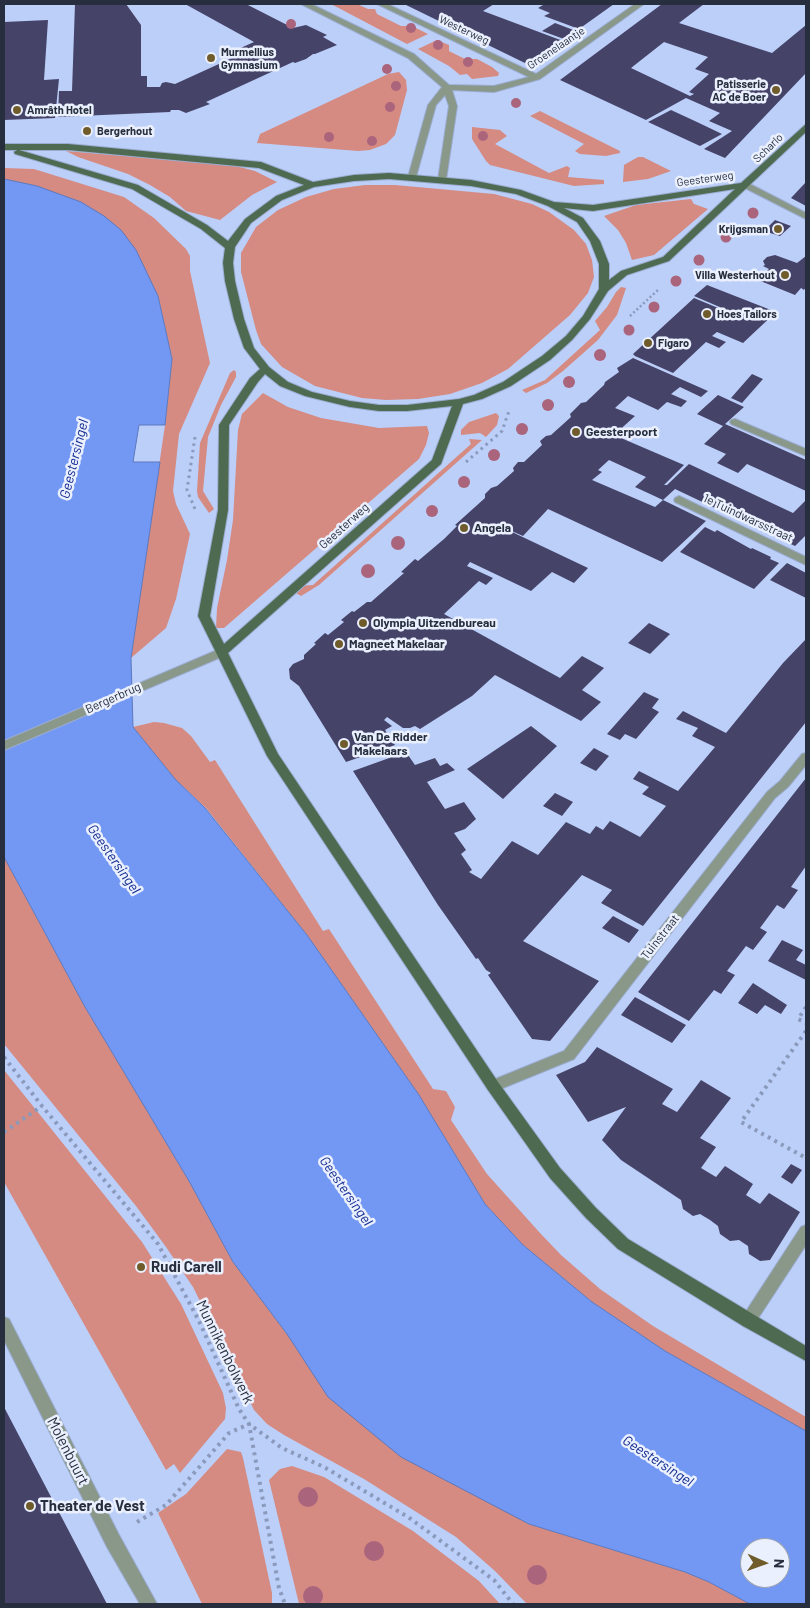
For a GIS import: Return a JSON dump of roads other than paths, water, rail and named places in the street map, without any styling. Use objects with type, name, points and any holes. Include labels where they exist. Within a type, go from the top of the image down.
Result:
[{"type":"main road","name":"Scharlo","points":[[746,185],[806,126]]},
{"type":"main road","points":[[4,148],[68,147],[261,165],[312,185]]},
{"type":"main road","points":[[4,148],[135,187],[204,228],[230,247]]},
{"type":"main road","points":[[389,176],[442,180],[518,192],[551,204],[580,220],[595,241],[604,264],[604,288],[587,317],[569,338],[546,358],[507,384],[478,397],[459,402],[407,408],[379,408],[350,404],[309,394],[284,384],[265,369],[249,348],[230,281],[228,263],[230,247],[236,236],[256,216],[279,198],[312,185],[354,178],[389,176]]},
{"type":"main road","name":"Geesterweg","points":[[551,204],[593,208],[746,185]]},
{"type":"main road","name":"Geesterweg","points":[[604,288],[624,273],[666,259],[746,185]]},
{"type":"main road","points":[[265,369],[254,380],[224,425],[222,510],[204,616],[273,756],[493,1086],[555,1173],[591,1213],[623,1244],[748,1321],[806,1354]]},
{"type":"main road","name":"Geesterweg","points":[[222,652],[437,462],[459,402]]},
{"type":"street","points":[[305,4],[411,56],[446,87],[453,106],[442,180]]},
{"type":"street","name":"Westerweg","points":[[381,4],[537,77]]},
{"type":"street","name":"Groenelaantje","points":[[446,87],[494,90],[537,77],[640,4]]},
{"type":"street","points":[[412,177],[432,105],[446,87]]},
{"type":"street","points":[[746,185],[806,216]]},
{"type":"street","points":[[735,422],[806,453]]},
{"type":"street","name":"1e Tuindwarsstraat","points":[[679,500],[806,561]]},
{"type":"street","name":"Bergerbrug","points":[[4,746],[222,652]]},
{"type":"street","name":"Tuinstraat","points":[[493,1086],[569,1055],[771,795],[805,762]]},
{"type":"street","points":[[748,1321],[806,1232]]},
{"type":"street","name":"Molenbuurt","points":[[4,1324],[113,1541],[149,1604]]},
{"type":"water","name":"Geestersingel","points":[[4,179],[37,186],[81,202],[104,216],[121,230],[136,250],[158,296],[172,359],[165,425],[139,425],[133,462],[160,462],[131,658],[133,727],[175,779],[205,808],[307,935],[419,1095],[485,1204],[523,1245],[592,1302],[665,1351],[806,1431],[806,1604],[750,1604],[709,1582],[685,1572],[529,1524],[401,1457],[328,1397],[287,1334],[233,1262],[189,1181],[85,1007],[4,857]]},
{"type":"place","name":"Murmellius Gymnasium","points":[[211,58]]},
{"type":"place","name":"Patisserie AC de Boer","points":[[776,90]]},
{"type":"place","name":"Amrâth Hotel","points":[[17,110]]},
{"type":"place","name":"Bergerhout","points":[[87,131]]},
{"type":"place","name":"Krijgsman","points":[[778,229]]},
{"type":"place","name":"Villa Westerhout","points":[[785,275]]},
{"type":"place","name":"Hoes Tailors","points":[[707,314]]},
{"type":"place","name":"Figaro","points":[[648,343]]},
{"type":"place","name":"Geesterpoort","points":[[576,432]]},
{"type":"place","name":"Angela","points":[[464,528]]},
{"type":"place","name":"Olympia Uitzendbureau","points":[[363,623]]},
{"type":"place","name":"Magneet Makelaar","points":[[339,644]]},
{"type":"place","name":"Van De Ridder Makelaars","points":[[344,744]]},
{"type":"place","name":"Rudi Carell","points":[[141,1267]]},
{"type":"place","name":"Theater de Vest","points":[[30,1506]]}]
